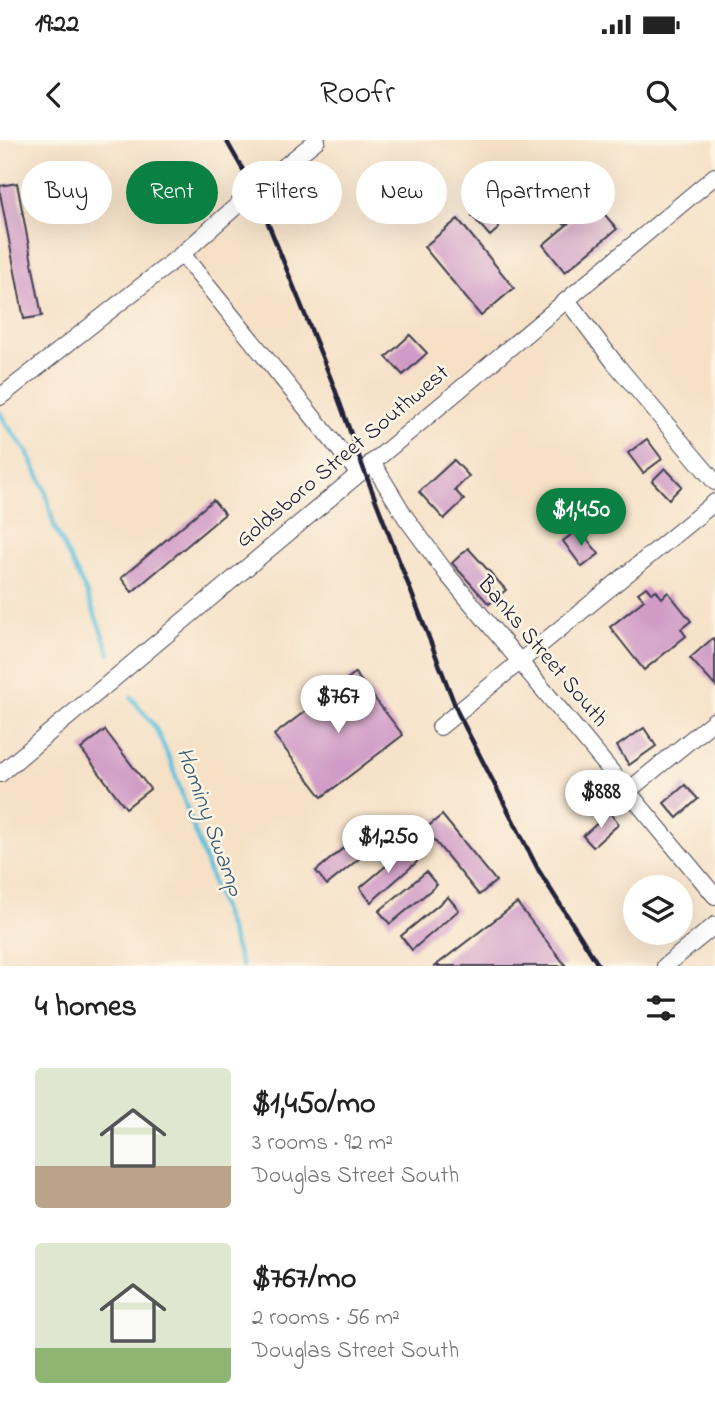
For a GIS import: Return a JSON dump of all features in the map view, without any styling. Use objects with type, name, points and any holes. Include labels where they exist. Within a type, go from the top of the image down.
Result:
[{"type":"street","points":[[3,395],[182,254],[317,140]]},
{"type":"street","name":"Goldsboro Street Southwest","points":[[0,774],[715,176]]},
{"type":"street","points":[[182,254],[359,474]]},
{"type":"street","points":[[566,300],[614,362],[715,482]]},
{"type":"street","name":"Banks Street South","points":[[372,463],[421,540],[715,896]]},
{"type":"street","points":[[440,727],[715,502]]},
{"type":"street","points":[[628,791],[715,720]]},
{"type":"street","points":[[665,966],[715,925]]},
{"type":"building","points":[[17,183],[21,224],[25,224],[42,316],[24,319],[0,186]]},
{"type":"building","points":[[458,219],[514,288],[481,316],[424,247]]},
{"type":"building","points":[[479,224],[495,224],[499,228],[490,236]]},
{"type":"building","points":[[568,224],[613,224],[617,229],[565,272],[543,245]]},
{"type":"building","points":[[410,335],[427,353],[403,375],[386,357]]},
{"type":"building","points":[[647,439],[662,459],[643,473],[628,453]]},
{"type":"building","points":[[454,460],[469,476],[455,490],[464,500],[444,519],[419,492]]},
{"type":"building","points":[[665,468],[682,486],[669,499],[652,481]]},
{"type":"building","points":[[213,500],[225,514],[132,592],[121,578]]},
{"type":"building","points":[[579,529],[599,554],[582,567],[563,541]]},
{"type":"building","points":[[468,548],[506,590],[489,604],[452,563]]},
{"type":"building","points":[[646,587],[651,593],[656,590],[662,598],[668,592],[691,621],[681,629],[686,636],[644,670],[610,627],[644,600],[638,593]]},
{"type":"building","points":[[713,638],[715,641],[715,686],[690,658]]},
{"type":"building","points":[[355,673],[403,735],[322,797],[274,735]]},
{"type":"building","points":[[644,728],[656,746],[629,765],[617,746]]},
{"type":"building","points":[[105,730],[150,789],[126,808],[81,749]]},
{"type":"building","points":[[685,785],[698,799],[677,818],[664,803]]},
{"type":"building","points":[[610,812],[619,824],[593,847],[583,836]]},
{"type":"building","points":[[442,815],[496,881],[479,895],[425,829]]},
{"type":"building","points":[[366,829],[378,843],[327,885],[316,871]]},
{"type":"building","points":[[406,849],[417,862],[371,902],[360,888]]},
{"type":"building","points":[[426,872],[437,885],[390,924],[379,911]]},
{"type":"building","points":[[448,897],[459,910],[412,950],[401,936]]},
{"type":"building","points":[[517,903],[566,966],[435,966]]},
{"type":"waterway","name":"Hominy Swamp","points":[[0,412],[27,451],[45,489],[54,526],[87,594],[110,654]]},
{"type":"waterway","name":"Hominy Swamp","points":[[131,697],[155,727],[170,760],[242,966]]},
{"type":"railway","points":[[226,140],[255,191],[333,384],[458,713],[539,871],[599,966]]}]
